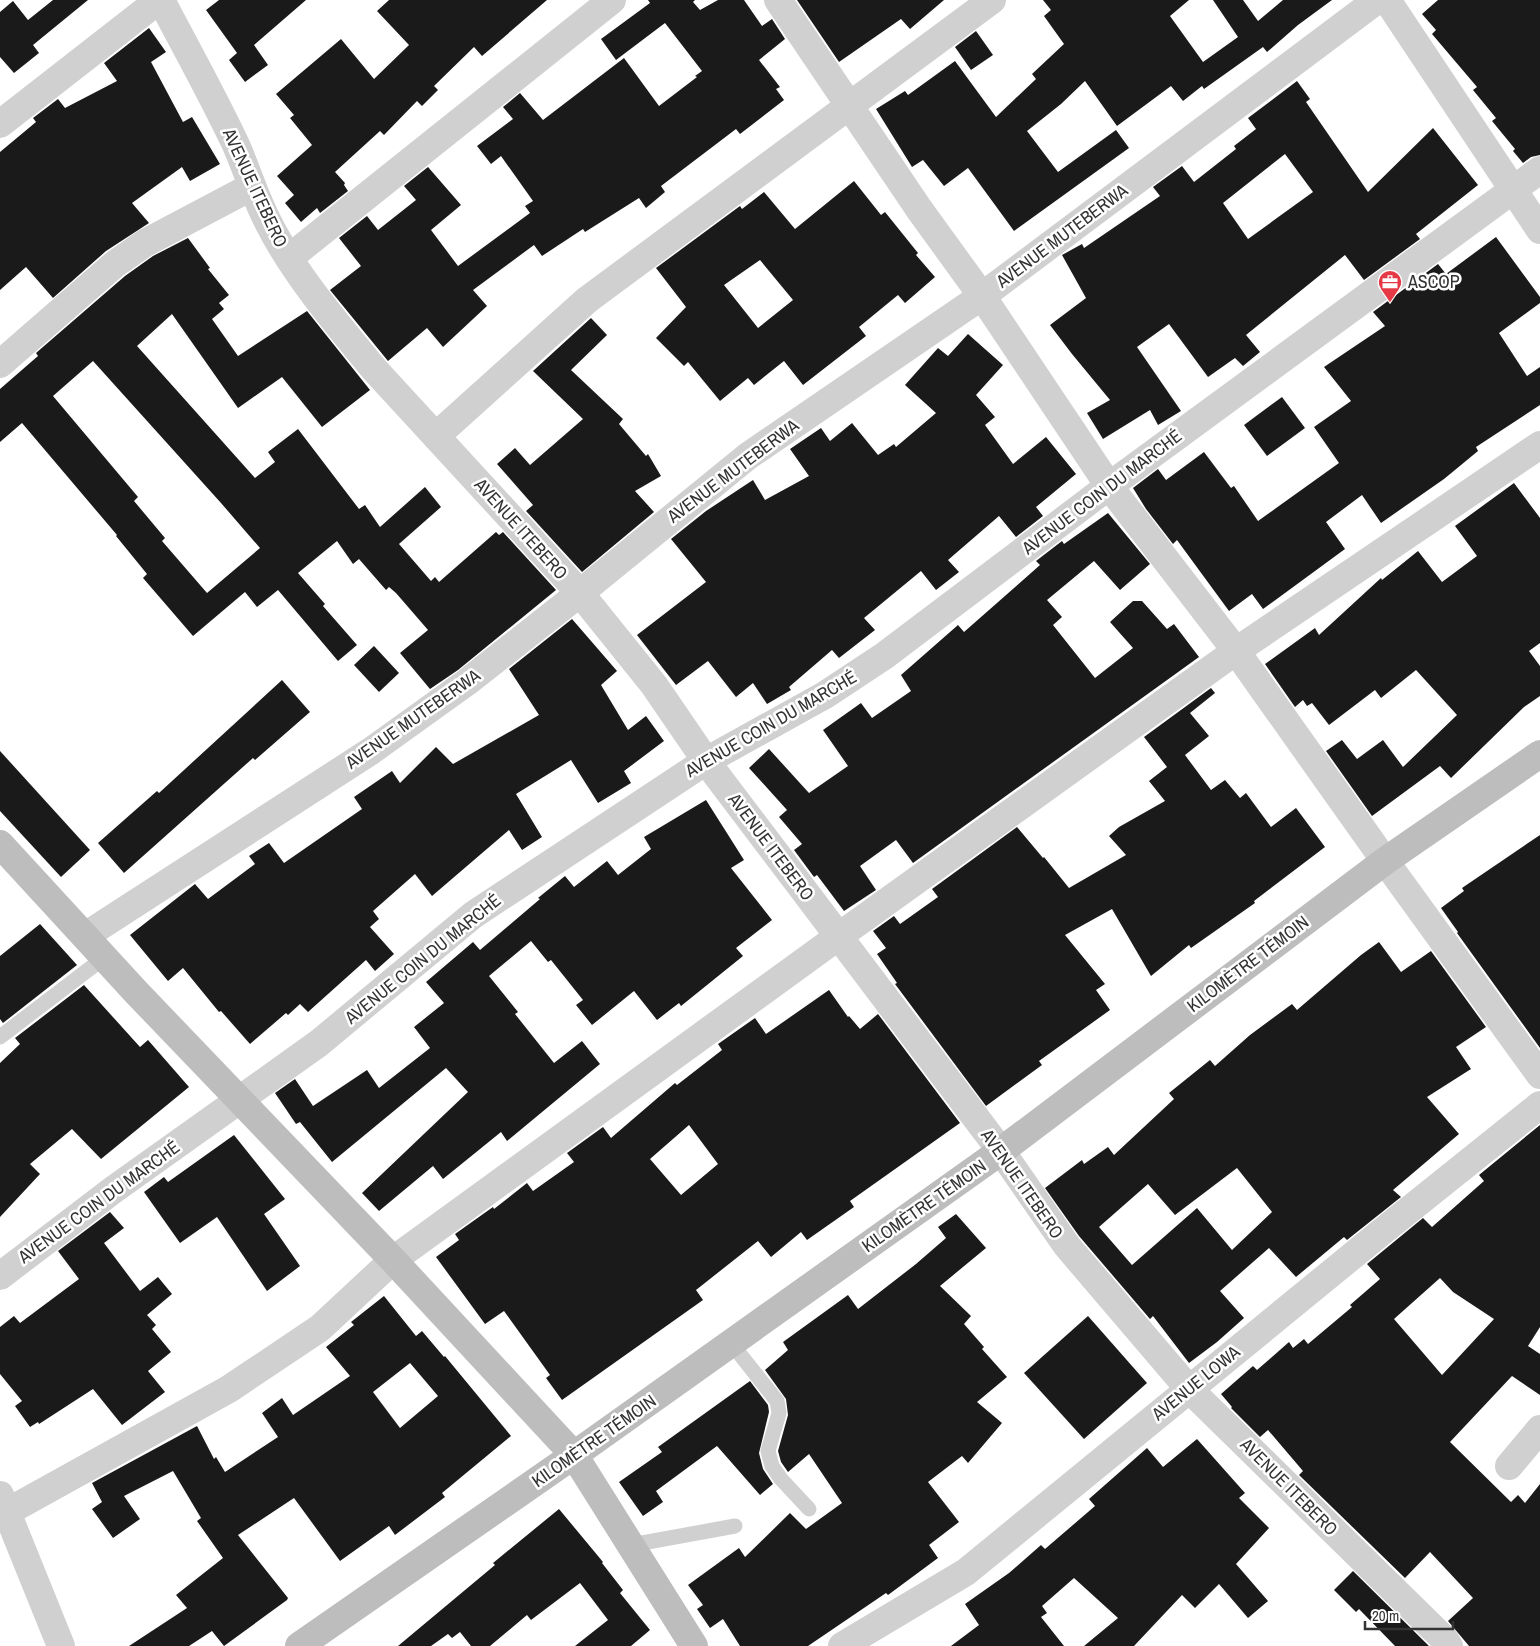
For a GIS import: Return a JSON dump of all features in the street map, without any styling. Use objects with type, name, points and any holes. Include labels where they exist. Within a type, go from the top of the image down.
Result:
[{"type":"main road","name":"KILOMÈTRE TÉMOIN","points":[[298,1646],[574,1455],[1001,1151],[1384,861],[1540,754]]},
{"type":"main road","points":[[0,844],[105,956],[136,992],[393,1260],[574,1455],[694,1646]]},
{"type":"street","points":[[0,124],[160,0]]},
{"type":"street","name":"AVENUE ITEBERO","points":[[160,0],[236,147],[251,187],[268,222],[289,258],[346,335],[374,369],[580,594],[654,685],[706,760],[1001,1151],[1066,1246],[1190,1388],[1449,1646]]},
{"type":"street","points":[[289,258],[612,0]]},
{"type":"street","points":[[778,0],[848,106],[982,296],[1110,486],[1236,651],[1384,861],[1540,1075]]},
{"type":"street","points":[[436,436],[588,300],[992,0]]},
{"type":"street","name":"AVENUE MUTEBERWA","points":[[85,936],[371,751],[467,682],[580,594],[748,456],[982,296],[1377,0]]},
{"type":"street","points":[[1387,0],[1540,230]]},
{"type":"street","name":"AVENUE COIN DU MARCHÉ","points":[[0,1276],[113,1190],[319,1043],[473,915],[706,760],[825,695],[884,656],[1110,486],[1540,170]]},
{"type":"street","points":[[0,364],[109,270],[145,243],[251,187]]},
{"type":"street","points":[[60,1646],[4,1503],[229,1389],[320,1328],[393,1260],[839,936],[1236,651],[1540,445]]},
{"type":"street","name":"AVENUE LOWA","points":[[842,1646],[966,1572],[1379,1234],[1540,1105]]},
{"type":"street","points":[[1509,1466],[1540,1429]]},
{"type":"lane","points":[[0,1037],[105,956]]},
{"type":"lane","points":[[731,1343],[777,1401],[779,1413],[768,1451],[772,1466],[781,1479],[809,1509]]},
{"type":"lane","points":[[631,1545],[735,1526]]},
{"type":"building","points":[[53,0],[88,0],[33,45],[39,53],[14,73],[0,57],[0,12],[13,1],[28,20]]},
{"type":"building","points":[[219,0],[306,0],[254,45],[268,65],[245,82],[229,60],[237,53],[206,10]]},
{"type":"building","points":[[389,0],[547,0],[482,56],[474,47],[434,86],[438,90],[422,106],[417,101],[384,135],[380,131],[335,172],[345,183],[344,185],[348,191],[320,213],[317,208],[301,222],[285,203],[294,195],[277,176],[312,145],[290,118],[294,115],[276,94],[341,39],[374,79],[409,45],[377,11]]},
{"type":"building","points":[[648,0],[695,0],[693,2],[700,10],[718,0],[744,0],[762,26],[772,19],[785,39],[759,60],[780,87],[776,89],[784,100],[740,134],[736,129],[661,186],[665,192],[646,208],[639,198],[585,232],[583,229],[542,256],[534,245],[473,290],[487,306],[443,347],[427,328],[388,361],[330,290],[361,266],[339,238],[367,216],[378,230],[416,200],[404,186],[428,167],[461,205],[431,230],[458,266],[530,213],[525,206],[533,201],[501,156],[491,164],[477,146],[513,119],[503,107],[520,93],[543,120],[624,58],[659,106],[702,71],[665,23],[616,60],[601,39],[650,3]]},
{"type":"building","points":[[797,0],[944,0],[910,29],[901,19],[839,62]]},
{"type":"building","points":[[1043,0],[1189,0],[1170,16],[1203,62],[1238,37],[1213,0],[1243,0],[1258,21],[1283,0],[1332,0],[1298,25],[1267,52],[1263,47],[1204,89],[1202,86],[1183,101],[1171,86],[1117,126],[1085,81],[1061,104],[1027,131],[1058,172],[1116,130],[1129,148],[1014,231],[968,168],[944,186],[923,160],[912,167],[876,109],[905,91],[908,95],[955,61],[996,117],[1036,79],[1032,74],[1064,44],[1044,16],[1051,10]]},
{"type":"building","points":[[1438,0],[1540,0],[1540,155],[1531,157],[1523,163],[1513,151],[1515,149],[1492,121],[1496,118],[1473,90],[1477,87],[1432,34],[1436,30],[1422,14]]},
{"type":"building","points":[[149,28],[166,52],[151,62],[183,122],[192,117],[220,164],[190,181],[182,167],[132,203],[149,223],[106,251],[53,298],[26,267],[0,290],[0,152],[36,122],[33,118],[58,99],[65,108],[117,81],[104,63]]},
{"type":"building","points":[[976,31],[993,55],[971,70],[955,47]]},
{"type":"building","points":[[1297,81],[1310,99],[1306,102],[1368,192],[1433,128],[1478,185],[1416,234],[1420,239],[1364,280],[1345,255],[1246,335],[1260,352],[1243,366],[1235,358],[1208,377],[1169,324],[1137,347],[1181,411],[1158,425],[1150,410],[1103,439],[1087,413],[1110,400],[1050,325],[1086,298],[1062,255],[1082,244],[1084,248],[1160,196],[1153,187],[1182,166],[1194,182],[1236,149],[1234,146],[1256,129],[1248,118]],"holes":[[[1285,154],[1313,192],[1248,239],[1223,203]]]},
{"type":"building","points":[[854,181],[881,215],[885,212],[918,253],[916,255],[935,277],[905,303],[898,295],[859,327],[866,336],[803,385],[784,361],[754,385],[748,378],[720,401],[688,362],[684,366],[656,338],[686,307],[656,268],[740,206],[742,209],[764,192],[795,229]],"holes":[[[760,260],[793,300],[758,328],[724,285]]]},
{"type":"building","points":[[1496,237],[1540,297],[1540,303],[1499,333],[1527,376],[1540,367],[1540,405],[1476,447],[1478,451],[1444,479],[1381,523],[1362,495],[1326,522],[1345,549],[1263,609],[1252,594],[1229,611],[1177,540],[1173,544],[1146,509],[1133,488],[1158,469],[1166,480],[1204,452],[1231,488],[1234,486],[1258,521],[1339,463],[1314,427],[1351,401],[1324,367],[1385,326],[1373,312],[1438,264],[1446,274]]},
{"type":"building","points":[[188,238],[210,268],[208,269],[229,295],[219,303],[224,309],[212,319],[238,356],[307,311],[370,390],[322,427],[282,377],[238,408],[172,314],[137,346],[255,478],[275,462],[268,452],[298,429],[359,509],[365,505],[380,527],[425,487],[441,507],[399,544],[431,581],[435,577],[439,582],[496,532],[499,535],[503,532],[556,590],[458,670],[430,689],[400,653],[428,630],[396,593],[389,587],[386,590],[359,559],[353,564],[337,541],[298,573],[325,604],[323,606],[357,645],[338,661],[278,590],[257,607],[245,592],[193,636],[143,578],[147,574],[117,535],[22,423],[0,442],[0,389],[38,356],[36,353],[125,276],[153,256]],"holes":[[[93,361],[260,548],[207,593],[162,541],[165,538],[134,501],[138,497],[53,396]]]},
{"type":"building","points":[[591,318],[607,335],[571,370],[623,419],[619,424],[646,456],[648,454],[661,476],[635,491],[654,512],[582,572],[526,511],[533,505],[497,464],[515,448],[530,465],[583,419],[533,371]]},
{"type":"building","points":[[968,334],[1003,365],[976,395],[995,417],[985,425],[1013,464],[1046,437],[1076,474],[1036,507],[1043,516],[1016,537],[999,516],[948,560],[959,572],[936,590],[921,571],[864,618],[875,630],[839,658],[832,650],[789,687],[791,690],[767,704],[753,683],[736,697],[708,661],[676,685],[637,635],[706,582],[671,539],[706,511],[753,480],[765,500],[809,476],[790,449],[821,428],[830,441],[852,423],[878,455],[894,444],[896,447],[936,413],[905,385],[938,348],[948,356]]},
{"type":"building","points":[[1282,397],[1305,428],[1267,456],[1244,425]]},
{"type":"building","points":[[1514,483],[1540,518],[1540,643],[1529,651],[1540,666],[1540,696],[1524,707],[1451,778],[1440,766],[1372,816],[1326,751],[1342,740],[1357,759],[1383,740],[1403,767],[1457,715],[1416,670],[1381,698],[1375,690],[1329,725],[1312,703],[1307,706],[1303,700],[1295,707],[1265,664],[1315,628],[1319,635],[1381,578],[1382,580],[1418,551],[1442,582],[1477,556],[1455,526]]},
{"type":"building","points":[[1108,513],[1150,564],[1120,590],[1094,561],[1047,600],[1062,617],[1053,625],[1095,678],[1133,648],[1110,622],[1133,601],[1142,601],[1167,629],[1174,624],[1199,657],[913,863],[896,840],[860,866],[876,890],[844,911],[817,875],[814,877],[794,850],[802,844],[779,817],[787,810],[749,768],[769,749],[809,793],[848,766],[823,730],[861,703],[872,718],[911,691],[901,675],[958,625],[964,632],[1040,565],[1036,561],[1062,541],[1064,544]]},
{"type":"building","points":[[572,619],[617,671],[601,685],[628,730],[646,716],[664,741],[624,771],[631,783],[598,803],[571,760],[516,794],[542,837],[522,850],[509,830],[432,896],[415,874],[373,911],[379,919],[370,927],[394,954],[375,971],[366,960],[308,1012],[300,1004],[288,1015],[286,1013],[250,1044],[221,1011],[219,1012],[183,968],[168,981],[130,935],[195,884],[208,899],[255,864],[249,856],[269,843],[284,863],[362,809],[354,797],[392,771],[400,783],[436,747],[453,764],[539,715],[509,669]]},
{"type":"building","points":[[374,646],[399,673],[379,692],[354,665]]},
{"type":"building","points":[[282,680],[310,712],[255,760],[253,758],[124,873],[98,843],[157,791],[159,793]]},
{"type":"building","points":[[1211,688],[1215,693],[1190,713],[1209,736],[1185,755],[1211,790],[1225,780],[1240,798],[1246,793],[1271,827],[1296,808],[1325,847],[1254,901],[1255,903],[1191,948],[1189,945],[1151,976],[1112,909],[1065,935],[1105,984],[1096,990],[1110,1010],[1039,1061],[1042,1065],[986,1106],[895,984],[897,983],[877,954],[886,948],[873,931],[894,916],[900,924],[938,897],[932,889],[1017,827],[1069,888],[1126,855],[1109,836],[1119,827],[1165,801],[1149,781],[1167,767],[1144,737]]},
{"type":"building","points":[[0,751],[90,850],[61,877],[0,811]]},
{"type":"building","points":[[706,800],[744,860],[731,868],[772,920],[736,948],[743,956],[681,1006],[679,1003],[657,1020],[634,991],[592,1025],[576,1005],[583,1000],[551,960],[548,962],[531,941],[489,976],[518,1012],[515,1014],[554,1063],[582,1041],[600,1064],[507,1141],[501,1132],[443,1179],[433,1166],[379,1211],[362,1193],[468,1092],[446,1068],[332,1162],[300,1122],[296,1124],[275,1093],[295,1079],[313,1106],[367,1070],[379,1088],[430,1048],[414,1027],[444,1003],[426,982],[473,942],[480,950],[565,876],[574,887],[607,861],[618,875],[651,849],[644,837]]},
{"type":"building","points":[[1540,835],[1540,1048],[1441,908],[1464,891],[1462,888]]},
{"type":"building","points":[[40,924],[77,965],[3,1023],[0,1019],[0,956]]},
{"type":"building","points":[[1379,942],[1401,972],[1431,951],[1486,1027],[1456,1047],[1471,1069],[1427,1097],[1459,1134],[1393,1190],[1401,1197],[1347,1240],[1344,1237],[1296,1277],[1269,1248],[1220,1291],[1244,1318],[1189,1363],[1153,1316],[1150,1319],[1079,1236],[1045,1188],[1082,1160],[1084,1164],[1108,1147],[1114,1155],[1174,1099],[1169,1093],[1210,1060],[1215,1066],[1250,1035],[1292,1004],[1297,1010]],"holes":[[[1237,1168],[1272,1212],[1232,1250],[1197,1208],[1132,1265],[1099,1227],[1148,1184],[1175,1215]]]},
{"type":"building","points":[[84,985],[140,1047],[148,1040],[189,1087],[101,1159],[72,1129],[30,1164],[40,1174],[0,1217],[0,1063],[20,1044],[15,1038]]},
{"type":"building","points":[[829,990],[848,1017],[860,1029],[878,1014],[960,1123],[850,1201],[854,1207],[807,1240],[801,1232],[771,1257],[758,1241],[696,1290],[703,1300],[562,1400],[546,1378],[550,1375],[504,1311],[485,1324],[436,1257],[459,1240],[455,1234],[493,1207],[494,1209],[527,1183],[533,1191],[574,1162],[567,1153],[603,1127],[611,1138],[675,1083],[677,1085],[722,1050],[718,1044],[755,1018],[766,1034]],"holes":[[[689,1125],[718,1164],[681,1195],[650,1159]]]},
{"type":"building","points":[[1540,1125],[1540,1327],[1528,1346],[1540,1354],[1540,1395],[1512,1376],[1450,1442],[1511,1502],[1518,1495],[1525,1503],[1540,1484],[1540,1646],[1469,1646],[1448,1621],[1473,1598],[1430,1552],[1405,1578],[1299,1475],[1303,1471],[1268,1430],[1260,1437],[1231,1408],[1221,1394],[1253,1366],[1257,1370],[1289,1342],[1293,1348],[1304,1339],[1308,1344],[1352,1307],[1350,1305],[1380,1279],[1367,1264],[1423,1218],[1432,1227],[1484,1181],[1479,1175]],"holes":[[[1440,1278],[1453,1292],[1494,1319],[1442,1375],[1394,1319]]]},
{"type":"building","points":[[234,1135],[285,1199],[264,1214],[300,1266],[267,1291],[217,1217],[180,1243],[144,1192],[164,1177],[168,1182]]},
{"type":"building","points":[[110,1212],[124,1228],[104,1243],[140,1291],[158,1277],[172,1294],[147,1315],[156,1325],[152,1329],[171,1352],[148,1371],[165,1392],[122,1425],[93,1389],[39,1424],[38,1422],[30,1427],[15,1406],[22,1401],[0,1374],[0,1327],[14,1316],[20,1323],[79,1279],[58,1251]]},
{"type":"building","points":[[956,1214],[986,1248],[940,1286],[971,1316],[964,1324],[984,1347],[982,1349],[1007,1377],[977,1402],[1002,1423],[968,1463],[962,1456],[928,1482],[959,1522],[929,1545],[938,1558],[888,1595],[886,1593],[808,1646],[740,1646],[723,1619],[710,1628],[697,1609],[703,1605],[688,1585],[739,1548],[745,1557],[790,1513],[806,1529],[842,1503],[809,1454],[788,1472],[781,1462],[778,1451],[788,1415],[786,1399],[765,1370],[788,1350],[783,1342],[848,1295],[858,1309],[916,1264],[946,1238],[938,1227]]},
{"type":"building","points":[[384,1296],[416,1336],[422,1331],[445,1356],[511,1436],[442,1493],[445,1497],[395,1535],[389,1526],[340,1561],[294,1498],[238,1535],[288,1598],[287,1600],[224,1646],[212,1631],[189,1646],[129,1646],[187,1608],[176,1595],[223,1558],[197,1521],[201,1518],[173,1471],[124,1496],[140,1519],[113,1538],[92,1509],[102,1502],[92,1483],[197,1426],[214,1459],[216,1457],[225,1472],[278,1437],[262,1413],[282,1398],[293,1415],[350,1376],[326,1347],[354,1325],[351,1322]],"holes":[[[410,1363],[438,1396],[400,1428],[373,1392]]]},
{"type":"building","points":[[1088,1316],[1147,1383],[1084,1439],[1024,1373]]},
{"type":"building","points":[[750,1381],[768,1405],[769,1412],[759,1453],[763,1469],[773,1484],[760,1495],[717,1446],[656,1491],[663,1502],[643,1516],[619,1482],[662,1452],[658,1447]]},
{"type":"building","points":[[1197,1439],[1245,1493],[1239,1498],[1269,1528],[1236,1564],[1268,1601],[1248,1618],[1219,1584],[1195,1608],[1182,1595],[1134,1646],[1084,1646],[1118,1618],[1074,1578],[1042,1606],[1047,1613],[1041,1617],[1064,1646],[951,1646],[979,1625],[965,1604],[1009,1573],[1041,1545],[1045,1549],[1095,1506],[1089,1499],[1147,1448],[1163,1467]]},
{"type":"building","points":[[559,1509],[603,1562],[623,1590],[620,1593],[650,1630],[631,1646],[575,1646],[608,1620],[580,1583],[531,1620],[527,1615],[490,1646],[471,1646],[460,1632],[452,1638],[448,1634],[431,1646],[398,1646],[495,1565],[493,1563]]},
{"type":"building","points":[[1353,1571],[1429,1646],[1395,1646],[1359,1609],[1356,1612],[1334,1590]]},
{"type":"place","name":"ASCOP","points":[[1390,303]]}]
